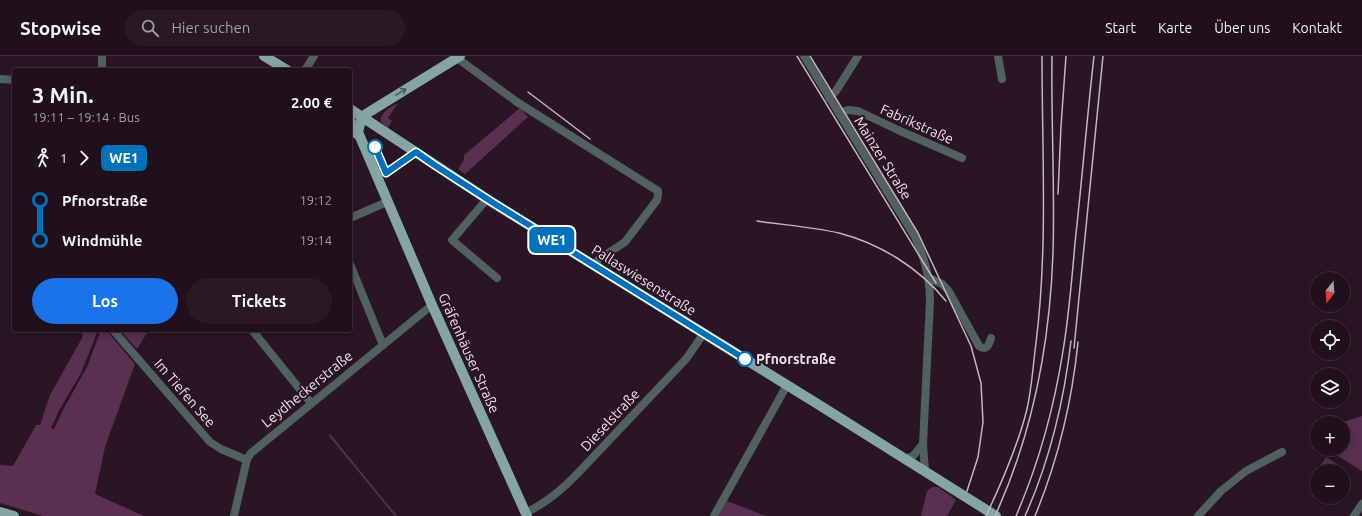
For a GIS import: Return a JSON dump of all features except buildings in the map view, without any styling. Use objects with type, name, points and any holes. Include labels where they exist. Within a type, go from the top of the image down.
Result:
[{"type":"main road","points":[[264,56],[284,68]]},
{"type":"main road","points":[[358,135],[362,117],[458,57]]},
{"type":"main road","name":"Pallaswiesenstraße","points":[[352,110],[487,199],[925,471]]},
{"type":"main road","name":"Gräfenhäuser Straße","points":[[352,126],[354,131],[358,135],[432,305],[526,514]]},
{"type":"main road","points":[[925,471],[996,516]]},
{"type":"main road","points":[[0,512],[14,516]]},
{"type":"street","points":[[102,56],[102,68]]},
{"type":"street","points":[[306,68],[314,56]]},
{"type":"street","name":"Mainzer Straße","points":[[804,56],[915,237],[924,256],[929,278],[930,292],[923,444],[925,471]]},
{"type":"street","points":[[829,98],[836,92],[858,56]]},
{"type":"street","points":[[998,56],[1002,79]]},
{"type":"street","points":[[458,57],[517,102],[658,191],[657,200],[624,242],[599,260],[594,266]]},
{"type":"street","points":[[0,80],[12,80]]},
{"type":"street","name":"Fabrikstraße","points":[[839,113],[848,110],[858,112],[962,158]]},
{"type":"street","points":[[487,199],[452,240],[497,278]]},
{"type":"street","points":[[352,217],[388,202]]},
{"type":"street","points":[[352,269],[383,345]]},
{"type":"street","points":[[929,278],[939,282],[948,290],[978,345],[984,348],[988,347],[991,338]]},
{"type":"street","name":"Leydheckerstraße","points":[[234,516],[247,460],[250,454],[432,305]]},
{"type":"street","name":"Im Tiefen See","points":[[115,332],[210,442],[221,449],[247,460]]},
{"type":"street","points":[[254,332],[311,403]]},
{"type":"street","name":"Dieselstraße","points":[[526,514],[543,504],[574,478],[686,359],[704,333]]},
{"type":"street","points":[[714,516],[787,385]]},
{"type":"street","points":[[905,459],[913,456],[923,444]]},
{"type":"street","points":[[1198,516],[1221,491],[1246,471],[1282,452]]},
{"type":"street","points":[[1354,516],[1362,504]]},
{"type":"shaded area","points":[[398,103],[388,118],[392,121],[388,128],[381,122],[382,116],[386,111]]},
{"type":"shaded area","points":[[520,108],[528,117],[465,174],[458,169],[464,160],[464,155]]},
{"type":"shaded area","points":[[83,332],[97,332],[81,373],[51,428],[54,429],[87,367],[100,332],[108,332],[135,364],[105,447],[95,494],[144,516],[43,516],[0,503],[0,465],[13,466],[36,425],[40,425],[50,395],[82,338]]},
{"type":"shaded area","points":[[122,332],[148,332],[137,349]]},
{"type":"shaded area","points":[[1362,416],[1362,471],[1338,456],[1350,456],[1350,420]]},
{"type":"shaded area","points":[[330,434],[397,516],[395,516],[329,436]]},
{"type":"shaded area","points":[[1326,457],[1337,464],[1322,464]]},
{"type":"shaded area","points":[[932,487],[938,487],[956,500],[947,516],[921,516],[927,491]]},
{"type":"shaded area","points":[[727,501],[766,516],[719,516]]},
{"type":"railway","points":[[797,56],[936,283]]},
{"type":"railway","points":[[810,56],[918,233],[971,346],[981,383],[983,422],[978,457],[967,491]]},
{"type":"railway","points":[[986,516],[1004,477],[1019,437],[1027,409],[1031,384],[1040,307],[1042,271],[1044,200],[1042,56]]},
{"type":"railway","points":[[995,516],[1020,453],[1029,420],[1037,387],[1048,320],[1053,252],[1052,56]]},
{"type":"railway","points":[[1058,194],[1066,56]]},
{"type":"railway","points":[[1016,516],[1032,476],[1045,435],[1063,351],[1070,297],[1094,56]]},
{"type":"railway","points":[[1074,348],[1103,56]]},
{"type":"railway","points":[[528,92],[590,139]]},
{"type":"railway","points":[[757,221],[839,233],[870,244],[911,268],[924,278],[946,301]]},
{"type":"railway","points":[[1025,516],[1042,473],[1055,430],[1071,341]]},
{"type":"railway","points":[[1035,516],[1051,474],[1063,430],[1072,387],[1078,342]]},
{"type":"bus line","name":"WE1","points":[[375,147],[386,173],[416,152],[495,204],[745,359]]},
{"type":"place","name":"Pfnorstraße","points":[[745,359]]}]
